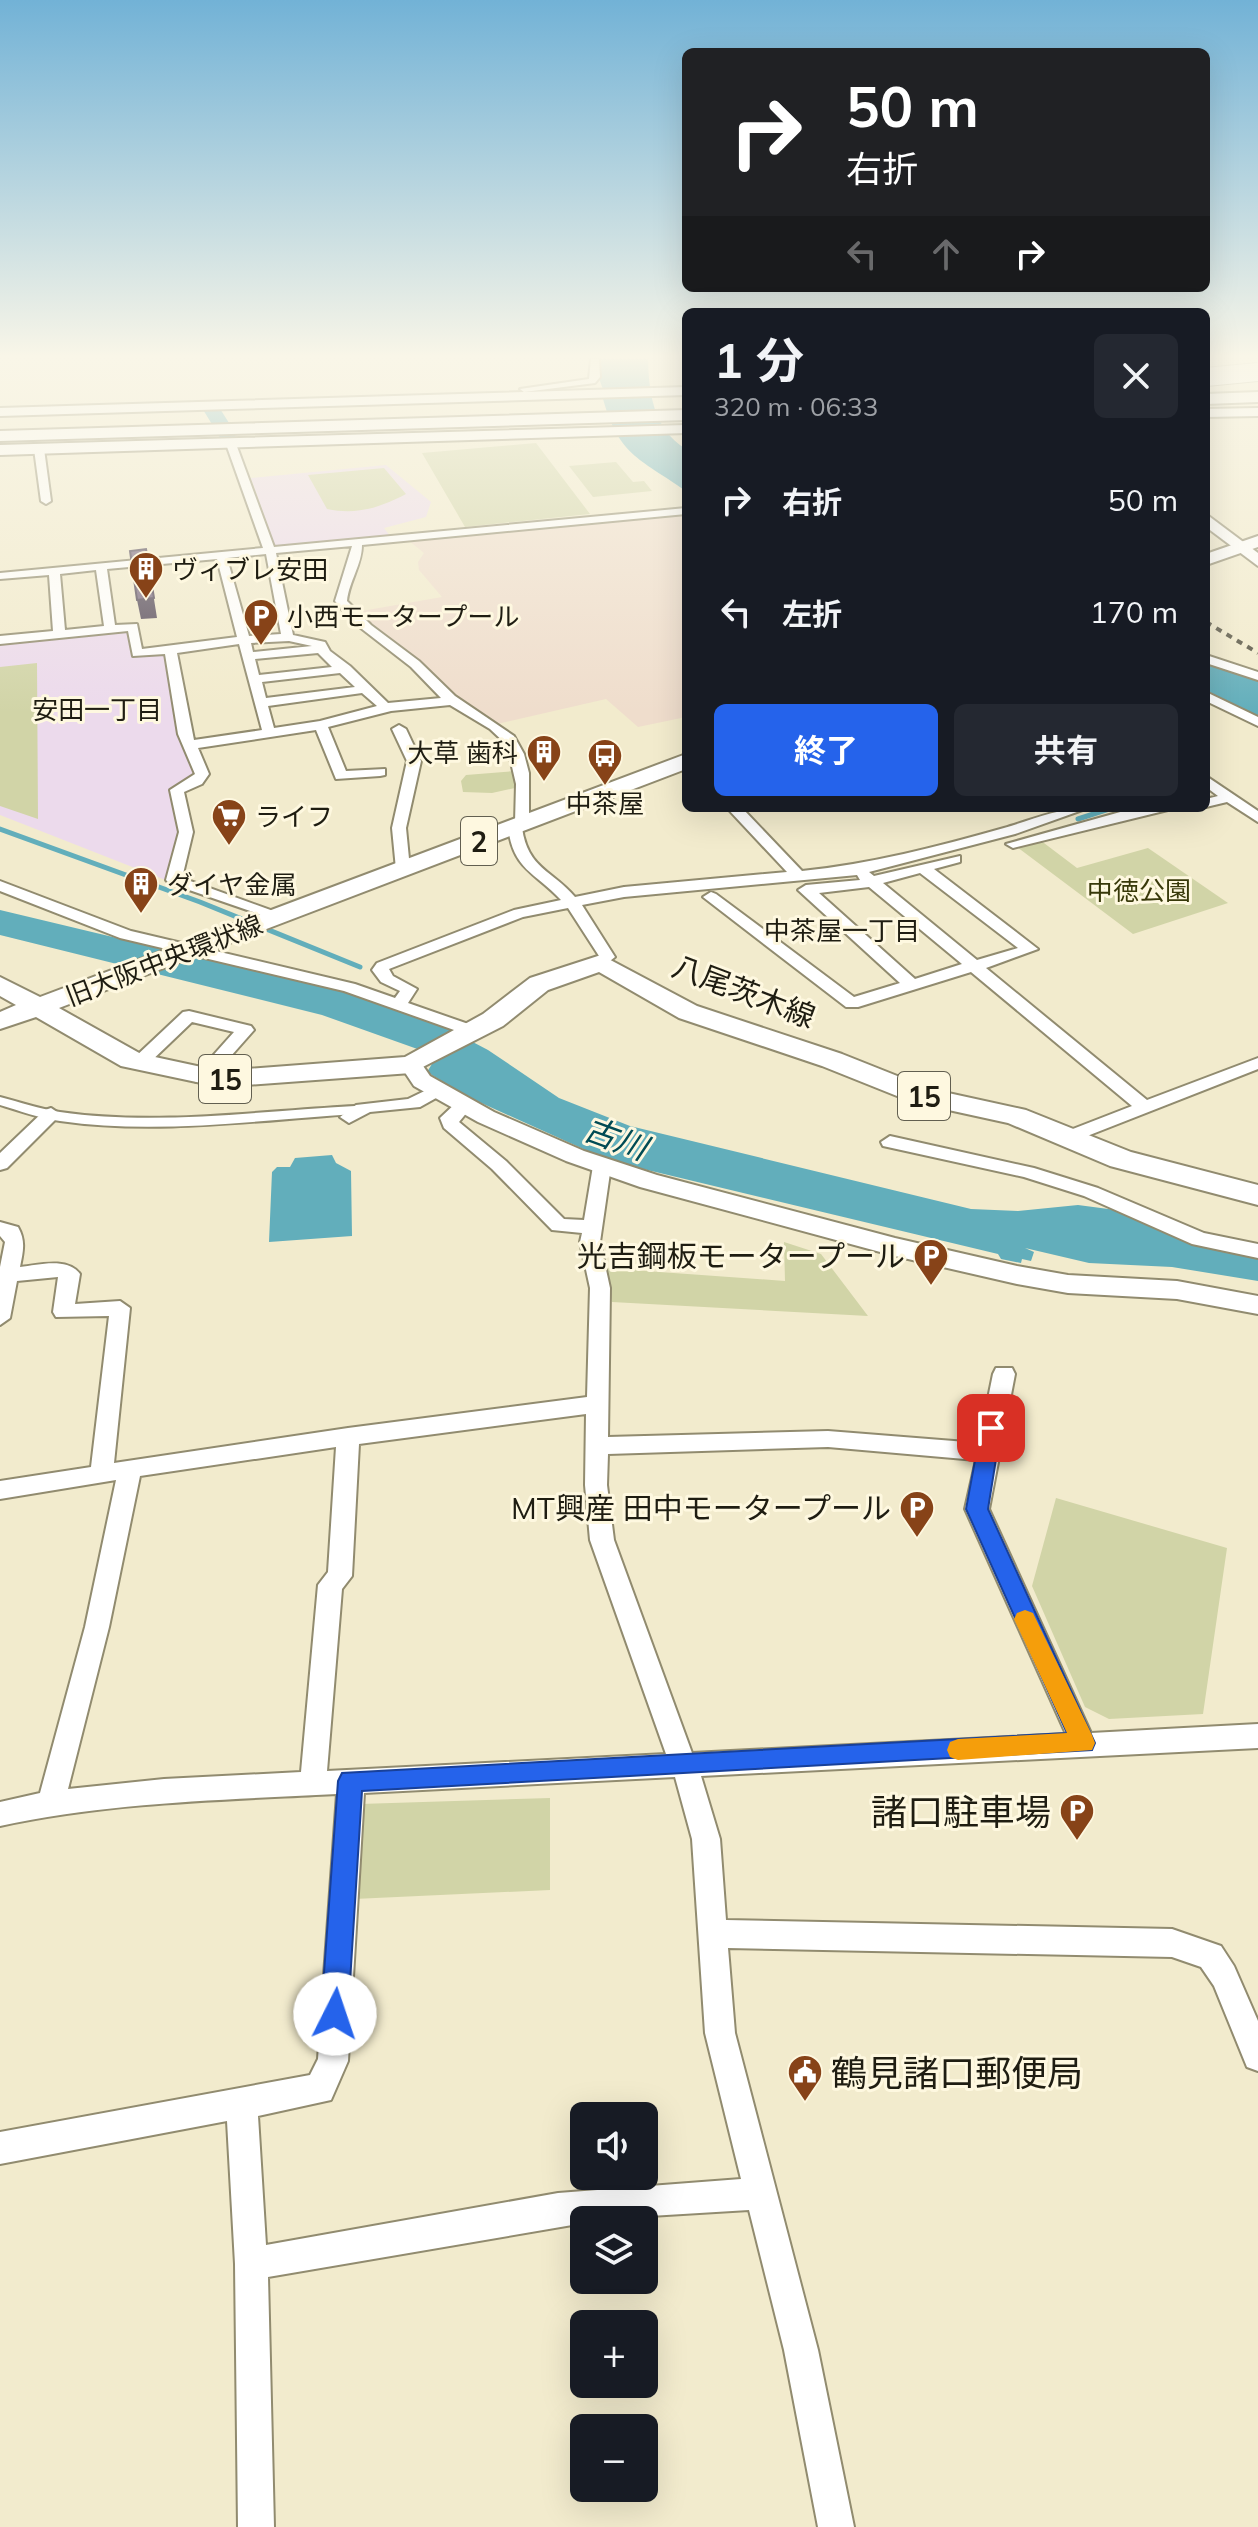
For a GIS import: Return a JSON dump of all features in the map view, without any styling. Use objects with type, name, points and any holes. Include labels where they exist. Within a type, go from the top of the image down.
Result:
[{"type":"main road","points":[[1210,523],[1258,561]]},
{"type":"main road","points":[[1210,558],[1258,541]]},
{"type":"main road","name":"旧大阪中央環状線","points":[[0,1021],[403,869],[521,818],[682,764]]},
{"type":"main road","name":"15","points":[[0,985],[85,1036],[140,1062],[202,1078],[292,1075],[418,1060],[493,1020],[539,984],[601,963]]},
{"type":"main road","name":"八尾茨木線","points":[[601,963],[688,1012],[832,1060],[922,1096],[1016,1116],[1121,1159],[1258,1195]]},
{"type":"street","points":[[43,477],[46,501]]},
{"type":"street","points":[[243,477],[269,551],[288,637]]},
{"type":"street","points":[[0,576],[682,511]]},
{"type":"street","points":[[357,543],[358,558],[343,584],[341,601],[453,701],[512,742],[521,818],[516,849],[526,864],[574,905],[607,957],[601,963]]},
{"type":"street","points":[[221,555],[269,733]]},
{"type":"street","points":[[101,567],[110,629]]},
{"type":"street","points":[[54,571],[59,634]]},
{"type":"street","points":[[0,640],[133,627],[137,653],[288,637],[313,641],[386,708]]},
{"type":"street","points":[[248,656],[323,649]]},
{"type":"street","points":[[170,650],[189,745],[202,776],[177,790],[186,832],[174,880],[275,918]]},
{"type":"street","points":[[1210,660],[1258,676]]},
{"type":"street","points":[[254,679],[346,669]]},
{"type":"street","points":[[261,703],[366,689]]},
{"type":"street","points":[[1210,698],[1258,722]]},
{"type":"street","points":[[189,745],[321,725],[386,708],[453,701]]},
{"type":"street","points":[[321,725],[341,776],[380,772]]},
{"type":"street","points":[[399,729],[414,761],[399,828],[403,869]]},
{"type":"street","points":[[1210,783],[1258,818]]},
{"type":"street","points":[[1210,802],[1230,797]]},
{"type":"street","points":[[744,812],[803,883],[912,985]]},
{"type":"street","points":[[604,900],[711,897],[803,883],[1070,812]]},
{"type":"street","points":[[400,1003],[409,989],[381,974],[383,966],[493,921],[604,900],[803,883],[873,881],[1070,829],[1150,812]]},
{"type":"street","points":[[1053,818],[1070,829]]},
{"type":"street","points":[[711,897],[852,1003],[1030,949],[923,868]]},
{"type":"street","points":[[858,870],[1144,1107]]},
{"type":"street","points":[[0,886],[106,928],[188,951],[340,984],[400,1003],[468,1032]]},
{"type":"street","points":[[140,1062],[189,1016],[245,1030],[202,1078]]},
{"type":"street","points":[[418,1060],[419,1078],[464,1105],[602,1166],[895,1247],[1017,1275],[1062,1284],[1177,1290],[1258,1305]]},
{"type":"street","points":[[1071,1136],[1258,1063]]},
{"type":"street","points":[[0,1101],[51,1114],[131,1120],[310,1116],[352,1114],[413,1104],[439,1089]]},
{"type":"street","points":[[464,1105],[450,1116],[450,1124],[499,1165],[559,1225],[592,1227]]},
{"type":"street","points":[[0,1164],[51,1114]]},
{"type":"street","points":[[890,1142],[1027,1172],[1091,1192],[1199,1239],[1258,1251]]},
{"type":"street","points":[[602,1166],[592,1227],[592,1257],[600,1301],[596,1485],[602,1540],[706,1839],[720,2033],[801,2350],[836,2527]]},
{"type":"street","points":[[0,1229],[11,1232],[15,1242],[0,1318]]},
{"type":"street","points":[[9,1275],[60,1270],[70,1274],[63,1312],[120,1308],[101,1475]]},
{"type":"street","points":[[1004,1374],[977,1509],[1083,1743]]},
{"type":"street","points":[[0,1490],[348,1436],[597,1404]]},
{"type":"street","points":[[313,1783],[330,1585],[340,1576],[348,1436]]},
{"type":"street","points":[[597,1446],[828,1439],[986,1452]]},
{"type":"street","points":[[51,1803],[97,1627],[130,1469]]},
{"type":"street","points":[[0,1814],[51,1803],[164,1791],[1258,1736]]},
{"type":"street","points":[[0,2148],[320,2089],[333,2061],[351,1781]]},
{"type":"street","points":[[711,1934],[1172,1943],[1211,1956],[1224,1976],[1258,2056]]},
{"type":"street","points":[[242,2104],[251,2264],[256,2527]]},
{"type":"street","points":[[251,2264],[558,2209],[760,2193]]},
{"type":"shaded area","points":[[401,477],[431,502],[426,517],[384,528],[390,536],[275,546],[251,478]]},
{"type":"shaded area","points":[[682,513],[682,718],[638,727],[606,699],[493,725],[448,694],[356,612],[442,597],[419,570],[418,562],[424,553],[408,540]]},
{"type":"shaded area","points":[[132,631],[135,655],[166,656],[182,743],[196,771],[195,779],[172,789],[180,832],[168,881],[0,815],[0,643]]},
{"type":"green space","points":[[309,477],[392,477],[406,494],[358,511],[327,509]]},
{"type":"green space","points":[[436,477],[562,477],[590,514],[465,527]]},
{"type":"green space","points":[[577,477],[629,477],[633,482],[644,481],[652,491],[593,497]]},
{"type":"green space","points":[[37,663],[38,819],[0,806],[0,667]]},
{"type":"green space","points":[[515,771],[515,788],[492,793],[463,792],[461,781],[466,775]]},
{"type":"green space","name":"中徳公園","points":[[1040,840],[1077,868],[1148,848],[1228,903],[1133,934],[1017,847]]},
{"type":"green space","points":[[784,1242],[821,1254],[868,1316],[612,1302],[604,1268],[785,1281]]},
{"type":"green space","points":[[1056,1498],[1227,1548],[1203,1714],[1109,1719],[1085,1707],[1032,1586]]},
{"type":"green space","points":[[550,1798],[550,1890],[354,1899],[360,1804]]},
{"type":"water","points":[[665,477],[682,477],[682,488]]},
{"type":"water","points":[[1210,662],[1258,678],[1258,719],[1210,695]]},
{"type":"water","name":"古川","points":[[0,910],[351,994],[448,1029],[488,1050],[559,1098],[630,1126],[971,1209],[1018,1211],[1078,1205],[1116,1210],[1211,1247],[1258,1258],[1258,1281],[1172,1267],[1089,1263],[1025,1248],[1034,1252],[1031,1261],[1022,1259],[1021,1263],[1001,1259],[998,1254],[639,1168],[590,1152],[468,1097],[427,1072],[435,1059],[423,1051],[322,1015],[0,935]]},
{"type":"water","points":[[332,1155],[336,1163],[351,1171],[352,1236],[269,1242],[272,1172],[277,1167],[290,1167],[295,1158]]},
{"type":"building","points":[[146,549],[154,598],[137,600],[130,551]]},
{"type":"waterway","points":[[1078,819],[1100,812]]},
{"type":"waterway","points":[[0,829],[200,902],[360,967]]},
{"type":"railway","points":[[1210,624],[1258,653]]},
{"type":"slow traffic","points":[[958,1750],[1083,1743],[1025,1619]]},
{"type":"place","name":"ヴィブレ安田","points":[[146,600]]},
{"type":"place","name":"小西モータープール","points":[[261,647]]},
{"type":"place","name":"大草 歯科","points":[[544,783]]},
{"type":"place","name":"中茶屋","points":[[605,787]]},
{"type":"place","name":"ライフ","points":[[229,847]]},
{"type":"place","name":"ダイヤ金属","points":[[141,915]]},
{"type":"place","name":"光吉鋼板モータープール","points":[[931,1287]]},
{"type":"place","name":"MT興産 田中モータープール","points":[[917,1539]]},
{"type":"place","name":"諸口駐車場","points":[[1077,1842]]},
{"type":"place","name":"鶴見諸口郵便局","points":[[805,2103]]},
{"type":"district","name":"安田一丁目","points":[[97,709]]},
{"type":"district","name":"中茶屋一丁目","points":[[842,930]]},
{"type":"route","points":[[335,2014],[351,1781],[1083,1743],[977,1509],[991,1428]]}]
